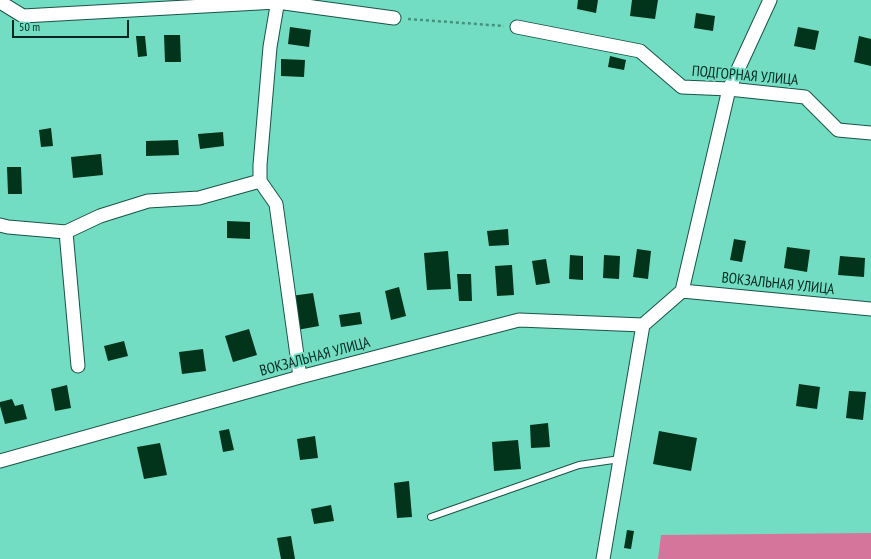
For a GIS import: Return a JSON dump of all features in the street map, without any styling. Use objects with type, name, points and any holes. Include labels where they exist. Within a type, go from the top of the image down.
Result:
[{"type":"street","points":[[603,559],[642,325],[682,291],[729,89],[770,0]]},
{"type":"street","points":[[278,1],[270,47],[260,181],[276,204],[300,377]]},
{"type":"street","points":[[0,2],[23,16],[278,1],[394,18]]},
{"type":"street","name":"ПОДГОРНАЯ УЛИЦА","points":[[517,27],[640,51],[682,87],[729,89],[805,97],[838,130],[871,133]]},
{"type":"street","points":[[0,225],[66,232],[100,216],[148,201],[199,198],[260,181]]},
{"type":"street","points":[[66,232],[78,366]]},
{"type":"street","name":"ВОКЗАЛЬНАЯ УЛИЦА","points":[[682,291],[871,309]]},
{"type":"street","name":"ВОКЗАЛЬНАЯ УЛИЦА","points":[[0,462],[300,377],[519,320],[642,325]]},
{"type":"lane","points":[[431,517],[578,465],[620,459]]},
{"type":"path","points":[[394,18],[517,27]]},
{"type":"shaded area","points":[[871,533],[871,559],[658,559],[661,535]]},
{"type":"building","points":[[578,0],[598,0],[596,13],[577,9]]},
{"type":"building","points":[[632,0],[658,0],[655,19],[630,16]]},
{"type":"building","points":[[696,13],[715,16],[713,31],[694,28]]},
{"type":"building","points":[[290,27],[311,30],[309,47],[288,44]]},
{"type":"building","points":[[798,27],[819,31],[815,50],[794,46]]},
{"type":"building","points":[[164,35],[180,35],[181,62],[165,62]]},
{"type":"building","points":[[136,36],[145,36],[147,56],[138,57]]},
{"type":"building","points":[[859,36],[871,39],[871,66],[854,62]]},
{"type":"building","points":[[610,56],[626,60],[624,70],[608,67]]},
{"type":"building","points":[[281,59],[305,60],[304,77],[281,76]]},
{"type":"building","points":[[51,128],[53,146],[41,147],[39,130]]},
{"type":"building","points":[[223,132],[224,146],[200,149],[198,134]]},
{"type":"building","points":[[178,140],[179,155],[146,156],[146,141]]},
{"type":"building","points":[[101,154],[103,175],[73,178],[71,157]]},
{"type":"building","points":[[7,167],[21,167],[22,194],[8,194]]},
{"type":"building","points":[[227,221],[250,222],[250,239],[227,238]]},
{"type":"building","points":[[508,229],[509,245],[489,246],[487,231]]},
{"type":"building","points":[[734,239],[746,241],[742,262],[730,260]]},
{"type":"building","points":[[787,247],[810,250],[807,272],[784,268]]},
{"type":"building","points":[[637,249],[651,251],[648,279],[633,277]]},
{"type":"building","points":[[448,251],[451,289],[427,290],[424,253]]},
{"type":"building","points":[[570,255],[583,256],[583,280],[569,279]]},
{"type":"building","points":[[604,255],[620,256],[619,279],[603,278]]},
{"type":"building","points":[[840,256],[865,258],[864,277],[838,275]]},
{"type":"building","points":[[546,259],[550,283],[536,285],[532,261]]},
{"type":"building","points":[[512,265],[514,295],[497,296],[495,266]]},
{"type":"building","points":[[457,274],[471,274],[472,301],[459,301]]},
{"type":"building","points":[[399,287],[406,316],[391,320],[385,291]]},
{"type":"building","points":[[313,293],[319,326],[297,330],[291,296]]},
{"type":"building","points":[[360,312],[362,324],[341,327],[339,315]]},
{"type":"building","points":[[249,329],[257,355],[233,362],[225,336]]},
{"type":"building","points":[[124,341],[128,356],[108,361],[104,346]]},
{"type":"building","points":[[203,349],[206,371],[182,374],[179,352]]},
{"type":"building","points":[[799,384],[820,387],[817,409],[796,406]]},
{"type":"building","points":[[67,385],[71,408],[55,411],[51,389]]},
{"type":"building","points":[[849,391],[866,392],[863,420],[846,418]]},
{"type":"building","points":[[12,399],[15,406],[23,404],[27,419],[5,424],[0,402]]},
{"type":"building","points":[[548,423],[550,447],[531,448],[530,425]]},
{"type":"building","points":[[229,429],[234,450],[223,452],[219,431]]},
{"type":"building","points":[[659,431],[697,438],[691,471],[653,464]]},
{"type":"building","points":[[315,436],[318,458],[300,460],[297,439]]},
{"type":"building","points":[[518,440],[521,469],[494,471],[492,442]]},
{"type":"building","points":[[160,443],[167,475],[144,479],[137,447]]},
{"type":"building","points":[[409,481],[412,517],[397,518],[394,483]]},
{"type":"building","points":[[331,505],[334,521],[314,524],[311,509]]},
{"type":"building","points":[[627,530],[634,531],[631,549],[624,548]]},
{"type":"building","points":[[291,536],[295,559],[281,559],[277,538]]}]
